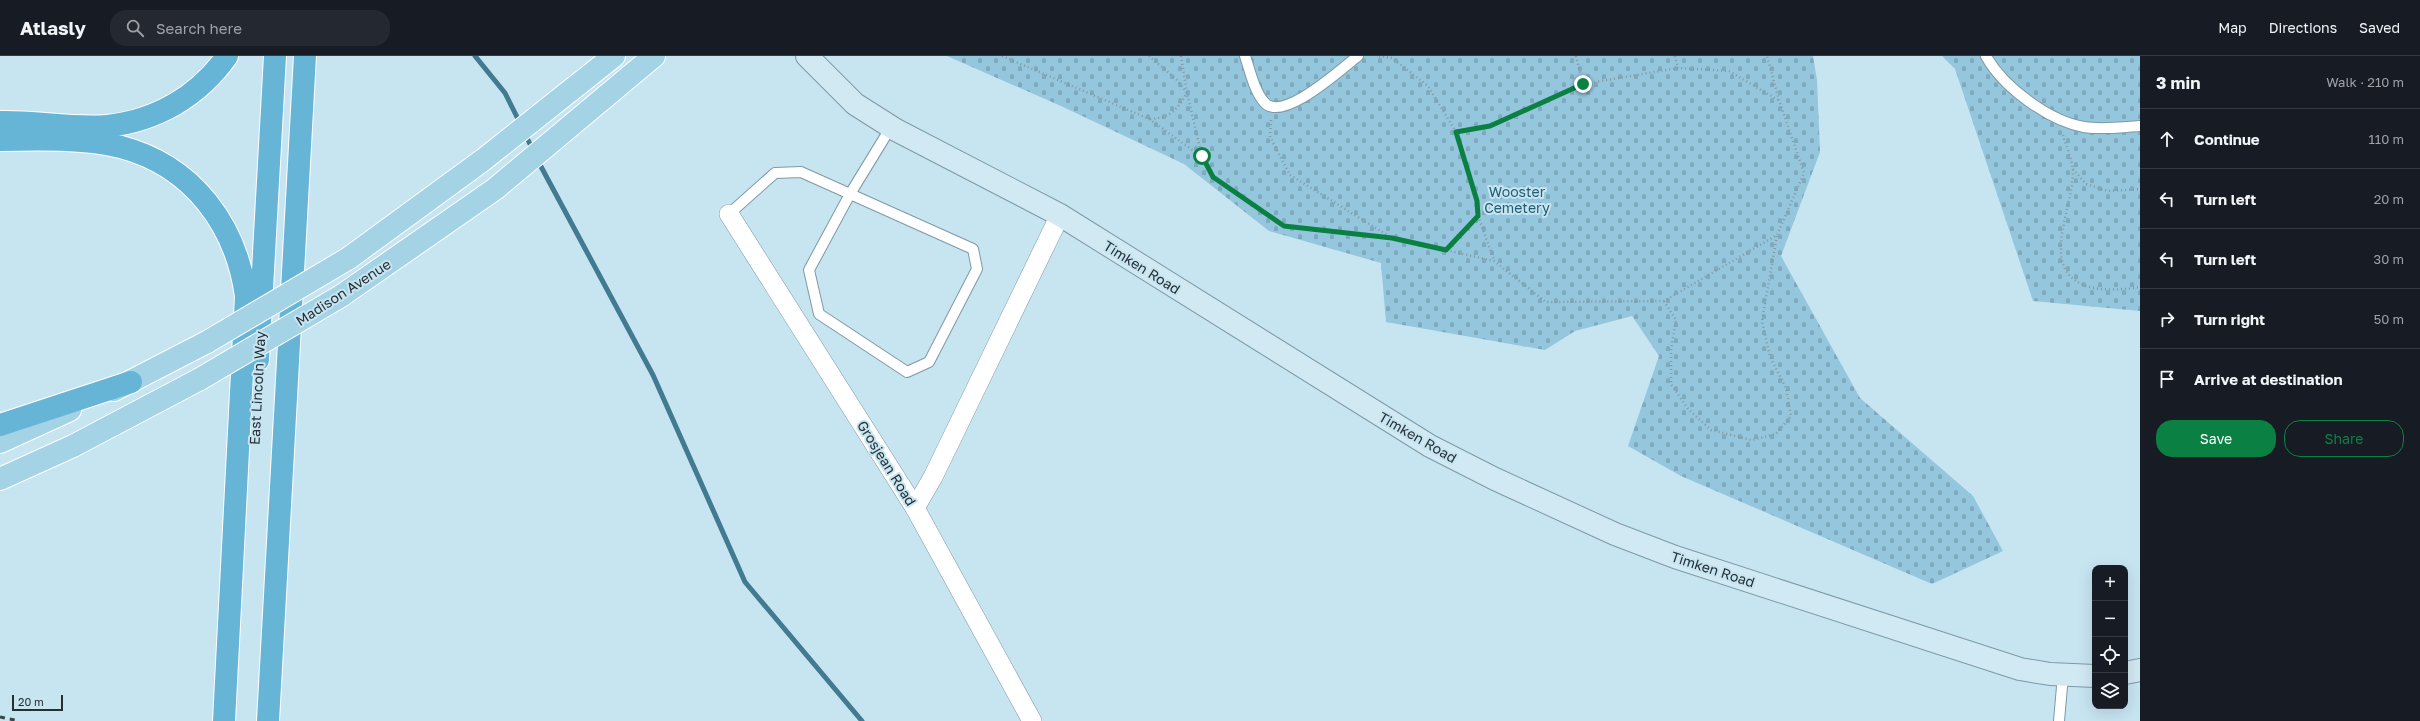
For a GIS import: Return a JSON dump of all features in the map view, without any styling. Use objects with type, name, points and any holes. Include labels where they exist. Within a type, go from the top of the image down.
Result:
[{"type":"highway","points":[[0,122],[106,126],[134,121],[156,114],[181,101],[202,85],[227,56]]},
{"type":"highway","name":"East Lincoln Way","points":[[238,721],[275,56]]},
{"type":"highway","name":"East Lincoln Way","points":[[268,721],[305,56]]},
{"type":"highway","points":[[295,224],[311,168],[318,56]]},
{"type":"highway","points":[[0,140],[94,143],[121,147],[149,158],[174,171],[208,202],[222,222],[234,246],[242,270],[246,296],[224,721]]},
{"type":"highway","points":[[0,425],[131,382]]},
{"type":"main road","name":"Madison Avenue","points":[[0,442],[131,382],[207,342],[349,258],[483,160],[574,90],[614,56]]},
{"type":"main road","name":"Madison Avenue","points":[[0,479],[73,446],[200,379],[341,296],[495,189],[654,56]]},
{"type":"street","name":"Timken Road","points":[[807,56],[855,104],[891,127],[1060,216],[1430,446],[1553,507],[1615,534],[1682,559],[2020,668],[2062,675],[2092,676]]},
{"type":"street","name":"Grosjean Road","points":[[729,214],[916,508],[1032,721]]},
{"type":"street","points":[[916,508],[933,477],[1060,216]]},
{"type":"street","points":[[2128,672],[2140,670]]},
{"type":"lane","points":[[1245,56],[1257,89],[1264,103],[1272,107],[1284,107],[1299,101],[1358,56]]},
{"type":"lane","points":[[1986,56],[1995,71],[2033,104],[2058,119],[2084,127],[2140,126]]},
{"type":"lane","points":[[729,214],[775,173],[801,172],[850,194],[973,249],[977,269],[928,362],[907,372],[819,314],[809,270],[850,194],[891,127]]},
{"type":"lane","points":[[2059,721],[2062,675]]},
{"type":"path","points":[[1002,56],[1150,119],[1202,156]]},
{"type":"path","points":[[1149,56],[1177,80],[1187,93]]},
{"type":"path","points":[[1181,56],[1187,93],[1202,156],[1213,177],[1284,226],[1392,238],[1494,261],[1546,302],[1664,301],[1777,235]]},
{"type":"path","points":[[1379,56],[1392,58],[1428,86],[1456,132],[1477,201],[1478,216],[1494,261]]},
{"type":"path","points":[[1576,56],[1583,84]]},
{"type":"path","points":[[1675,56],[1678,68]]},
{"type":"path","points":[[1664,301],[1676,320],[1671,350],[1671,384],[1688,409],[1711,430],[1752,440],[1776,434],[1791,416],[1786,388],[1770,358],[1762,321],[1777,235],[1804,173],[1779,100],[1767,56]]},
{"type":"path","points":[[1456,132],[1490,126],[1583,84],[1678,68],[1729,71],[1779,100]]},
{"type":"path","points":[[1150,119],[1165,117],[1177,109],[1187,93]]},
{"type":"path","points":[[1272,107],[1270,137],[1290,175],[1392,238]]},
{"type":"path","points":[[2058,119],[2073,169],[2086,184],[2108,191],[2140,189]]},
{"type":"path","points":[[2073,169],[2061,251],[2064,265],[2073,279],[2091,289],[2116,291],[2140,287]]},
{"type":"path","points":[[1446,250],[1478,216]]},
{"type":"green space","name":"Wooster Cemetery","points":[[947,56],[1813,56],[1817,80],[1820,152],[1781,256],[1860,398],[1973,496],[2003,551],[1932,584],[1681,476],[1628,446],[1659,356],[1632,316],[1575,331],[1545,350],[1386,322],[1381,263],[1269,231],[1184,164],[1061,106]]},
{"type":"green space","points":[[1942,56],[2140,56],[2140,311],[2033,301],[1955,69]]},
{"type":"waterway","points":[[475,56],[505,93],[520,123]]},
{"type":"waterway","points":[[525,134],[533,150]]},
{"type":"waterway","points":[[538,161],[653,375],[745,582],[862,721]]},
{"type":"railway","points":[[0,717],[19,721]]},
{"type":"route","points":[[1202,156],[1213,177],[1284,226],[1392,238],[1446,250],[1478,216],[1477,201],[1456,132],[1490,126],[1583,84]]}]
